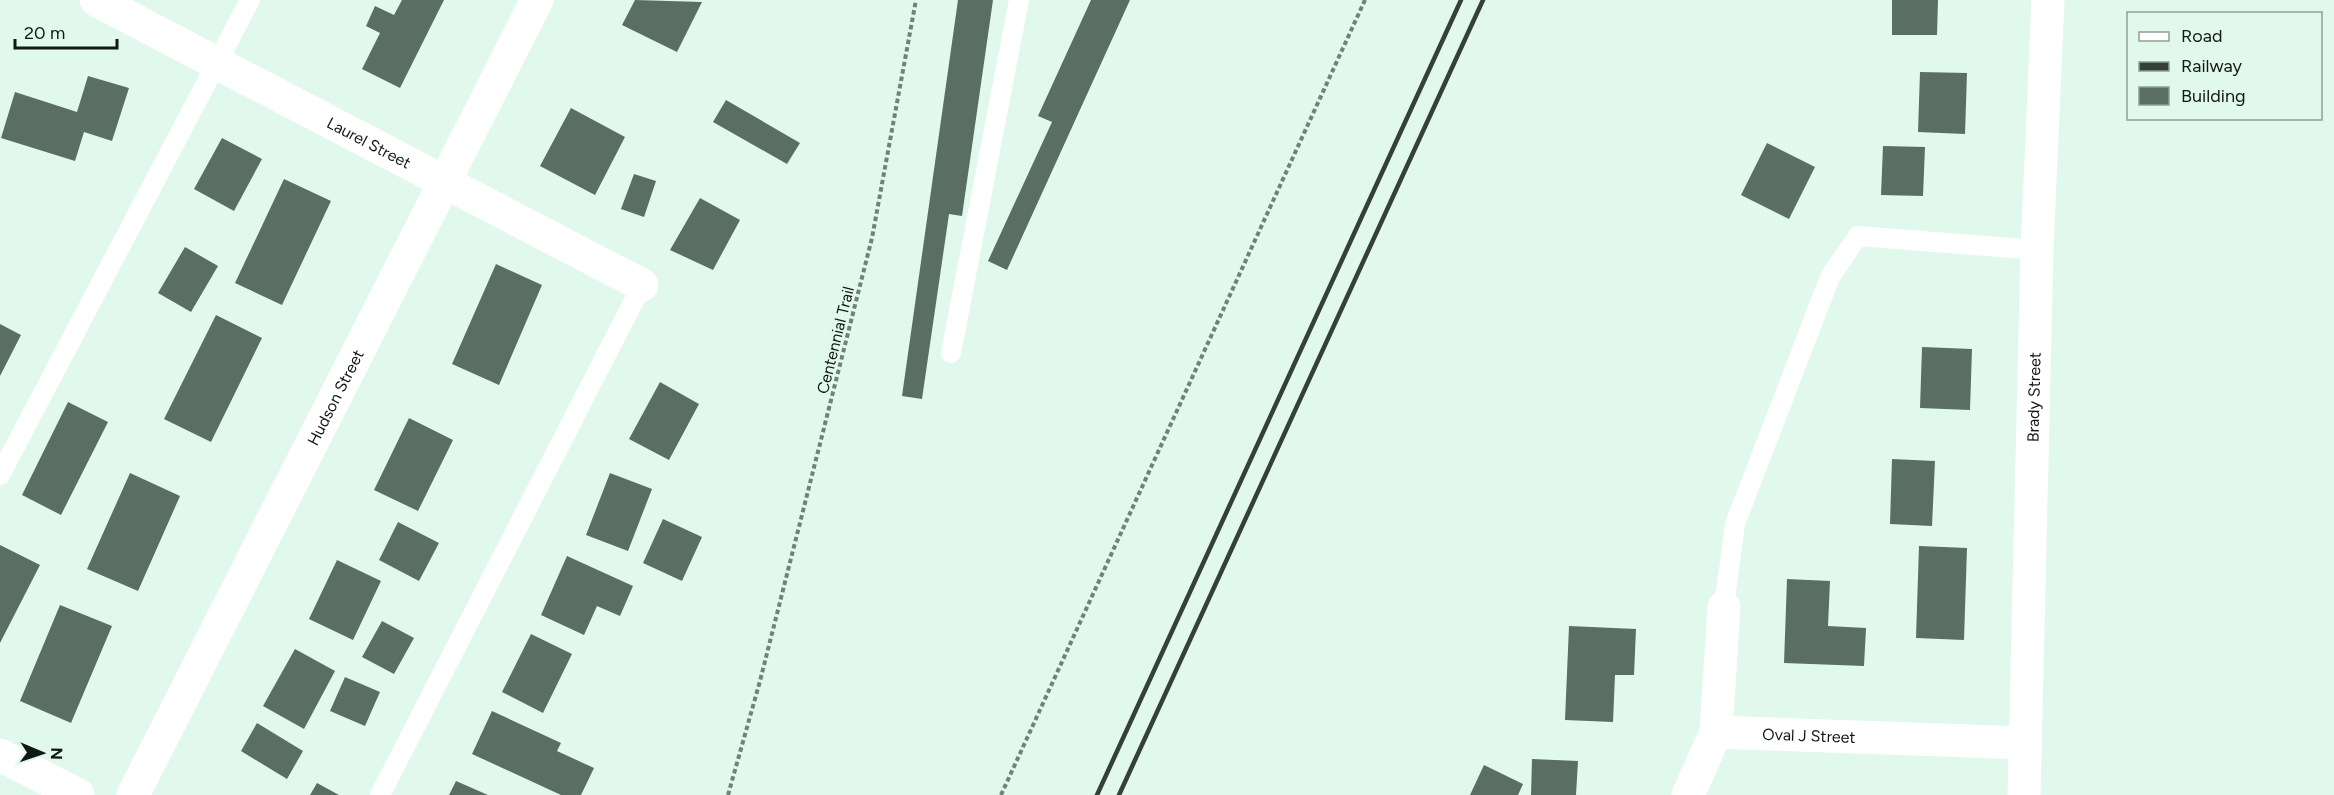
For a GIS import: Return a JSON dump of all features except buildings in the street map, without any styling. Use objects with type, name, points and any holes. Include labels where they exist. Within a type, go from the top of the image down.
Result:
[{"type":"street","name":"Laurel Street","points":[[96,0],[642,285]]},
{"type":"street","name":"Hudson Street","points":[[133,795],[537,0]]},
{"type":"street","name":"Brady Street","points":[[2024,795],[2037,249],[2048,0]]},
{"type":"street","points":[[1688,795],[1716,732],[1724,607]]},
{"type":"street","name":"Oval J Street","points":[[1716,732],[2026,743]]},
{"type":"street","points":[[0,755],[78,795]]},
{"type":"lane","points":[[0,475],[250,0]]},
{"type":"lane","points":[[951,353],[1019,0]]},
{"type":"lane","points":[[1724,607],[1735,524],[1830,277],[1858,236],[2037,249]]},
{"type":"lane","points":[[380,795],[642,285]]},
{"type":"path","name":"Centennial Trail","points":[[728,795],[760,681],[872,238],[916,0]]},
{"type":"path","points":[[1001,795],[1365,0]]},
{"type":"railway","points":[[1097,795],[1461,0]]},
{"type":"railway","points":[[1119,795],[1483,0]]}]
